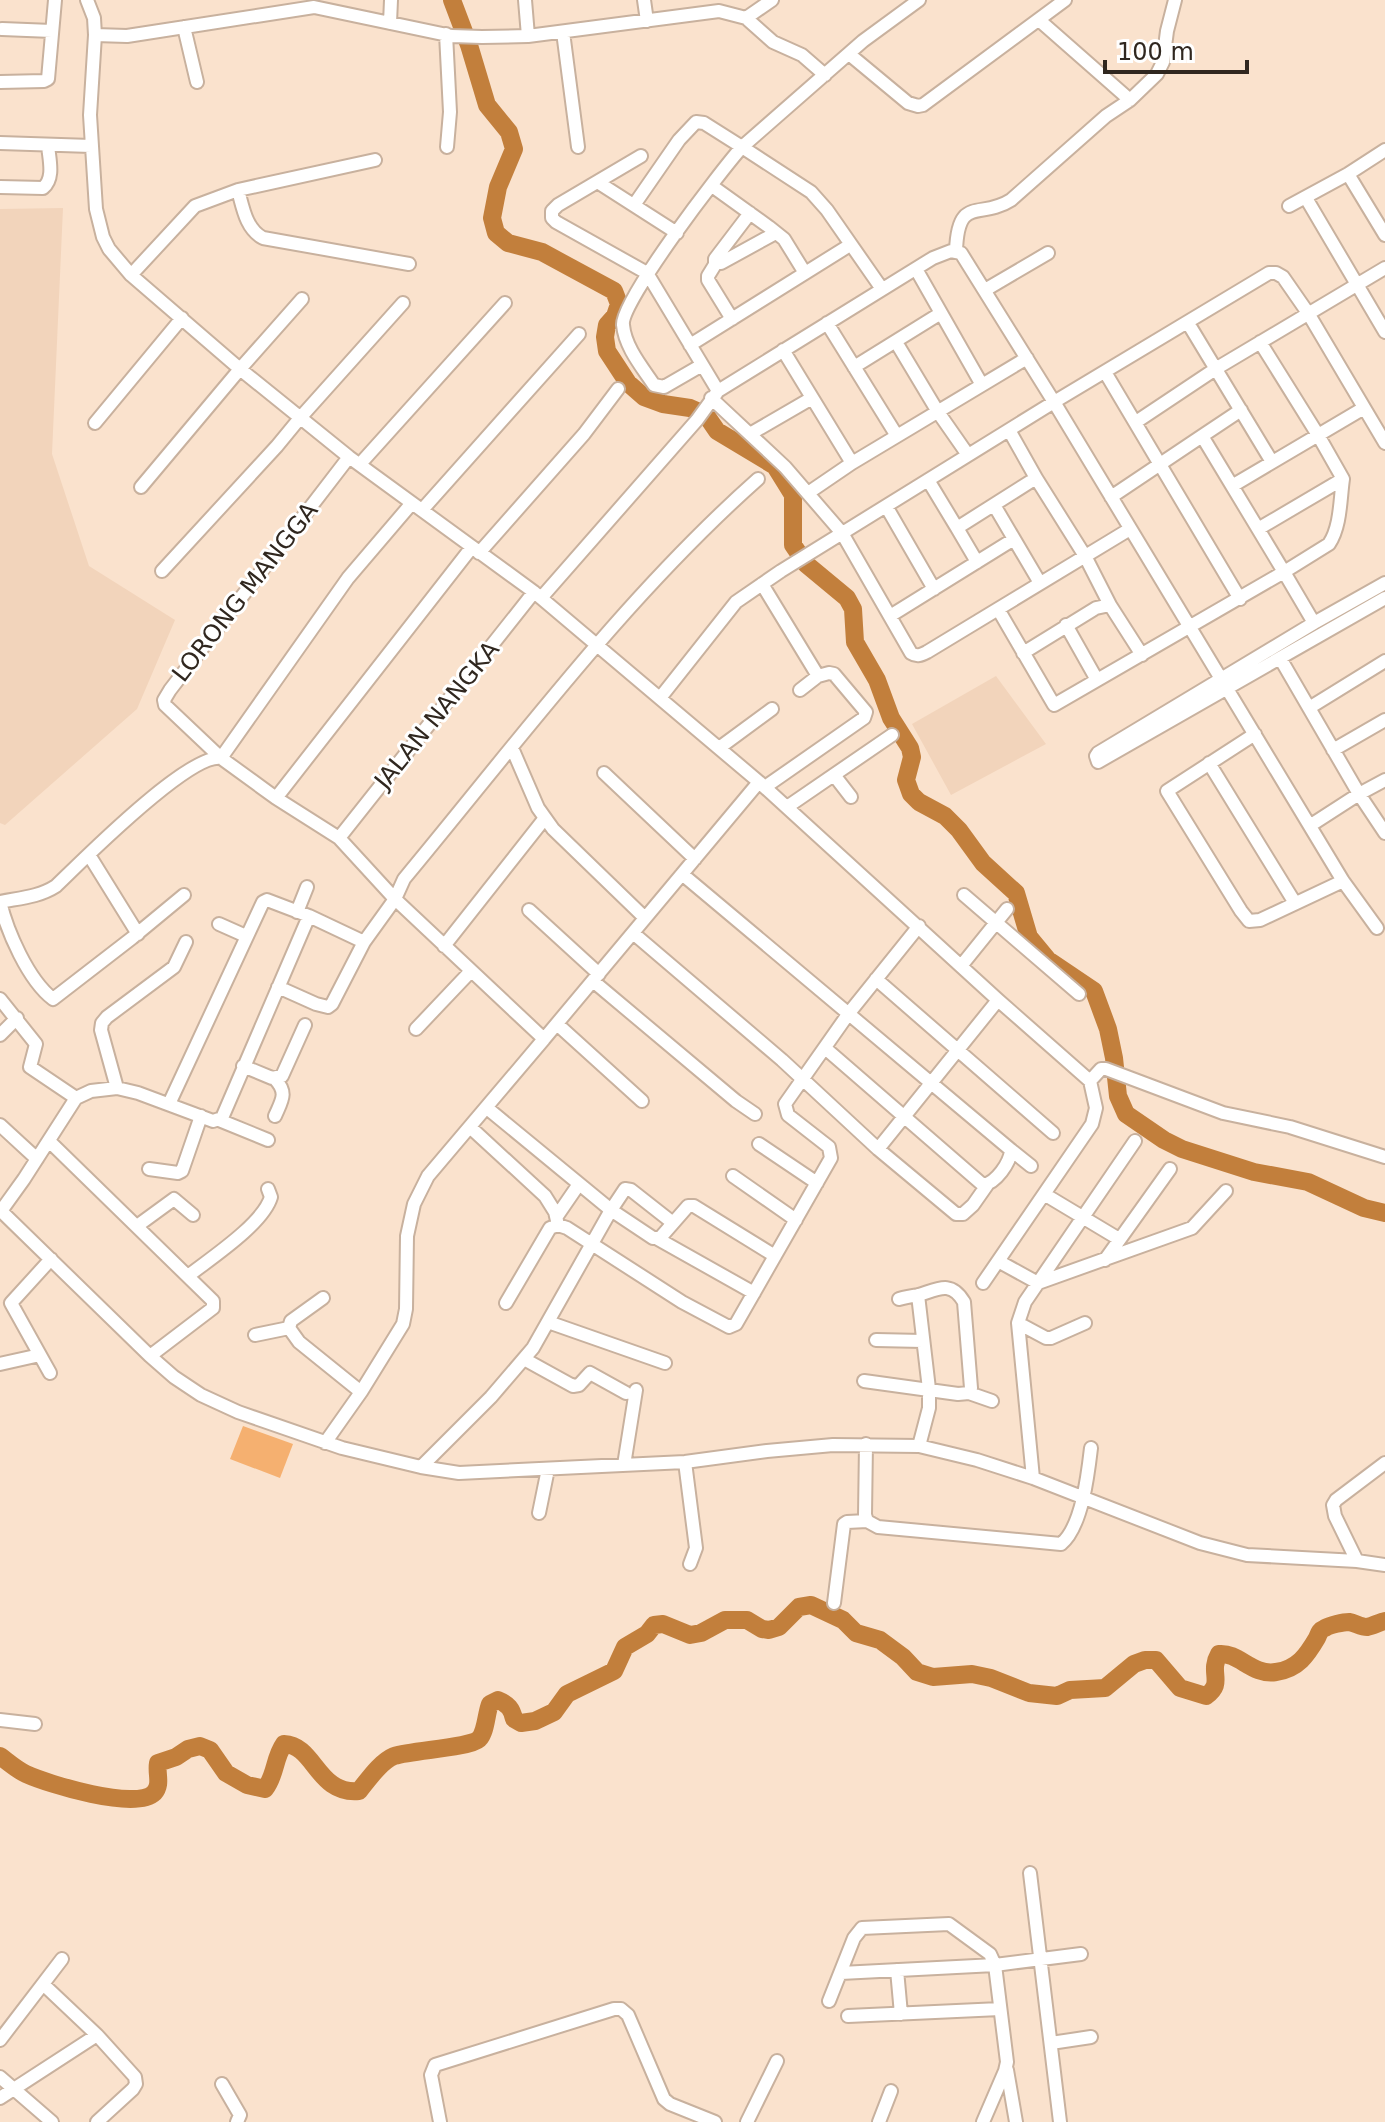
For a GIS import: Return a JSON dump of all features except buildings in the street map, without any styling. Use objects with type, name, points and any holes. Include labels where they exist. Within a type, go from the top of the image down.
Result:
[{"type":"street","points":[[0,82],[48,79],[55,0]]},
{"type":"street","points":[[87,0],[94,18],[95,35],[90,115],[98,223],[109,249],[131,275],[300,418],[538,595],[762,784],[1090,1081],[1096,1108],[1092,1124],[983,1283]]},
{"type":"street","points":[[390,23],[391,0]]},
{"type":"street","points":[[525,0],[528,36]]},
{"type":"street","points":[[644,0],[647,21]]},
{"type":"street","points":[[746,18],[772,0]]},
{"type":"street","points":[[702,365],[664,387],[654,385],[630,348],[622,324],[626,308],[647,273],[742,147],[849,54],[919,0]]},
{"type":"street","points":[[849,54],[908,103],[918,106],[928,102],[1065,0]]},
{"type":"street","points":[[956,251],[959,230],[966,214],[1011,200],[1157,74],[1175,0]]},
{"type":"street","points":[[95,35],[127,36],[314,7],[449,35],[482,37],[528,36],[719,11],[746,18],[773,42],[802,55],[825,75]]},
{"type":"street","points":[[1039,20],[1130,100]]},
{"type":"street","points":[[184,27],[197,82]]},
{"type":"street","points":[[2,29],[52,31]]},
{"type":"street","points":[[563,32],[578,147]]},
{"type":"street","points":[[447,147],[449,35]]},
{"type":"street","points":[[634,205],[679,140],[696,122],[704,123],[811,192],[882,289]]},
{"type":"street","points":[[0,143],[91,146]]},
{"type":"street","points":[[0,187],[43,188],[47,185],[51,174],[48,145]]},
{"type":"street","points":[[1289,206],[1385,150]]},
{"type":"street","points":[[641,156],[555,208],[552,218],[647,273],[702,365],[712,399],[785,467],[842,533],[911,653],[920,656],[1130,529]]},
{"type":"street","points":[[131,275],[190,209],[238,190],[375,160]]},
{"type":"street","points":[[1348,174],[1385,235]]},
{"type":"street","points":[[599,183],[677,233]]},
{"type":"street","points":[[712,186],[784,239],[805,273]]},
{"type":"street","points":[[238,190],[250,228],[263,238],[409,264]]},
{"type":"street","points":[[1306,198],[1385,332]]},
{"type":"street","points":[[732,319],[708,276],[716,263],[715,259],[750,213]]},
{"type":"street","points":[[716,263],[772,235],[774,231]]},
{"type":"street","points":[[690,345],[850,245]]},
{"type":"street","points":[[712,399],[783,350],[945,252],[956,251],[965,258],[1343,881],[1377,928]]},
{"type":"street","points":[[985,290],[1048,253]]},
{"type":"street","points":[[1136,422],[1217,368],[1385,268]]},
{"type":"street","points":[[916,269],[982,385]]},
{"type":"street","points":[[660,698],[735,603],[762,584],[1054,402],[1269,273],[1283,277],[1308,313],[1385,443]]},
{"type":"street","points":[[141,487],[302,299]]},
{"type":"street","points":[[162,571],[403,303]]},
{"type":"street","points":[[354,460],[505,303]]},
{"type":"street","points":[[854,367],[941,313]]},
{"type":"street","points":[[95,423],[182,318]]},
{"type":"street","points":[[827,323],[897,436]]},
{"type":"street","points":[[1188,323],[1272,462]]},
{"type":"street","points":[[221,758],[348,578],[579,334]]},
{"type":"street","points":[[896,342],[968,455]]},
{"type":"street","points":[[998,609],[1054,705],[1240,599],[1329,544],[1339,510],[1343,479],[1260,342]]},
{"type":"street","points":[[783,350],[852,463]]},
{"type":"street","points":[[808,493],[852,463],[1027,358]]},
{"type":"street","points":[[1105,372],[1240,599]]},
{"type":"street","points":[[276,798],[476,550],[584,434],[618,389]]},
{"type":"street","points":[[750,434],[812,398]]},
{"type":"street","name":"JALAN NANGKA","points":[[339,838],[538,595],[697,420],[712,399]]},
{"type":"street","points":[[1232,486],[1364,408]]},
{"type":"street","points":[[1111,497],[1241,410]]},
{"type":"street","points":[[1009,430],[1142,655]]},
{"type":"street","points":[[1202,436],[1314,623]]},
{"type":"street","name":"LORONG MANGGA","points":[[221,758],[165,705],[164,700],[354,460]]},
{"type":"street","points":[[957,528],[1036,478]]},
{"type":"street","points":[[278,987],[316,1004],[328,1007],[332,1004],[364,942],[395,899],[404,879],[597,645],[718,514],[758,479]]},
{"type":"street","points":[[1258,529],[1343,479]]},
{"type":"street","points":[[928,480],[977,562]]},
{"type":"street","points":[[994,505],[1040,583]]},
{"type":"street","points":[[886,506],[934,589]]},
{"type":"street","points":[[890,616],[1014,539]]},
{"type":"street","points":[[1225,684],[1098,753],[1098,762],[1262,662],[1314,623],[1385,583]]},
{"type":"street","points":[[762,584],[818,676]]},
{"type":"street","points":[[1262,662],[1280,658],[1385,598]]},
{"type":"street","points":[[1023,653],[1100,606],[1110,605]]},
{"type":"street","points":[[1066,625],[1097,680]]},
{"type":"street","points":[[1280,658],[1385,833]]},
{"type":"street","points":[[1309,708],[1385,661]]},
{"type":"street","points":[[325,1443],[361,1392],[405,1317],[407,1236],[414,1204],[428,1176],[682,874],[762,784],[864,718],[866,712],[863,707],[834,674],[818,676],[800,690]]},
{"type":"street","points":[[719,748],[772,709]]},
{"type":"street","points":[[1333,750],[1385,720]]},
{"type":"street","points":[[1255,734],[1167,791],[1247,920],[1253,922],[1343,881]]},
{"type":"street","points":[[787,807],[892,735]]},
{"type":"street","points":[[512,748],[538,808],[553,829],[645,918]]},
{"type":"street","points":[[184,895],[75,983],[51,998],[38,983],[9,934],[0,902],[46,892],[56,886],[173,780],[211,759],[221,758],[339,838],[395,899],[544,1039]]},
{"type":"street","points":[[1209,763],[1295,903]]},
{"type":"street","points":[[604,773],[695,859]]},
{"type":"street","points":[[834,775],[851,797]]},
{"type":"street","points":[[1311,825],[1385,780]]},
{"type":"street","points":[[444,946],[545,818]]},
{"type":"street","points":[[89,855],[138,934]]},
{"type":"street","points":[[682,874],[1031,1166]]},
{"type":"street","points":[[219,1120],[224,1115],[278,987],[303,914],[307,887]]},
{"type":"street","points":[[964,895],[1079,994]]},
{"type":"street","points":[[169,1104],[265,901],[303,914],[364,942]]},
{"type":"street","points":[[961,966],[1007,909]]},
{"type":"street","points":[[529,910],[596,977],[736,1101],[755,1114]]},
{"type":"street","points":[[219,924],[246,936]]},
{"type":"street","points":[[470,1127],[545,1196],[558,1221],[567,1228],[682,1302],[729,1327],[736,1324],[831,1158],[829,1147],[788,1115],[785,1104],[849,1013],[919,926]]},
{"type":"street","points":[[633,933],[956,1214],[963,1214],[992,1183],[1010,1158],[1011,1150]]},
{"type":"street","points":[[117,1088],[101,1030],[102,1023],[174,967],[186,942]]},
{"type":"street","points":[[416,1029],[471,971]]},
{"type":"street","points":[[876,979],[1053,1133]]},
{"type":"street","points":[[0,999],[36,1044],[30,1067],[76,1098]]},
{"type":"street","points":[[878,1149],[998,1000]]},
{"type":"street","points":[[0,1035],[17,1018]]},
{"type":"street","points":[[557,1024],[642,1101]]},
{"type":"street","points":[[275,1079],[282,1076],[305,1025]]},
{"type":"street","points":[[825,1048],[983,1185],[987,1185]]},
{"type":"street","points":[[243,1066],[275,1079],[281,1086],[283,1095],[275,1116]]},
{"type":"street","points":[[1090,1081],[1101,1069],[1108,1070],[1223,1113],[1290,1127],[1385,1157]]},
{"type":"street","points":[[268,1140],[138,1093],[117,1088],[91,1091],[76,1098],[0,1211],[174,1377],[201,1395],[238,1412],[358,1453],[459,1473],[685,1462],[767,1451],[866,1444],[919,1446],[1033,1478],[1200,1543],[1229,1551],[1385,1565]]},
{"type":"street","points":[[487,1108],[611,1210],[649,1235],[754,1293]]},
{"type":"street","points":[[137,1226],[174,1199],[201,1116]]},
{"type":"street","points":[[0,1125],[37,1159]]},
{"type":"street","points":[[49,1141],[213,1301],[214,1306],[150,1356]]},
{"type":"street","points":[[1033,1478],[1018,1323],[1025,1302],[1135,1141]]},
{"type":"street","points":[[759,1144],[817,1183]]},
{"type":"street","points":[[149,1169],[180,1173]]},
{"type":"street","points":[[1105,1260],[1170,1169]]},
{"type":"street","points":[[733,1176],[796,1220]]},
{"type":"street","points":[[506,1303],[579,1184]]},
{"type":"street","points":[[421,1467],[481,1407],[533,1348],[611,1210],[627,1188],[673,1223]]},
{"type":"street","points":[[188,1276],[246,1230],[267,1207],[271,1197],[268,1189]]},
{"type":"street","points":[[998,1261],[1038,1283],[1192,1228],[1226,1191]]},
{"type":"street","points":[[1044,1194],[1119,1239]]},
{"type":"street","points":[[174,1199],[193,1215]]},
{"type":"street","points":[[658,1239],[688,1206],[694,1206],[775,1256]]},
{"type":"street","points":[[50,1373],[11,1303],[51,1259]]},
{"type":"street","points":[[899,1299],[942,1287],[962,1298],[969,1393]]},
{"type":"street","points":[[918,1295],[929,1389],[929,1408],[919,1446]]},
{"type":"street","points":[[323,1298],[291,1321],[289,1328],[294,1337],[361,1392]]},
{"type":"street","points":[[548,1322],[665,1363]]},
{"type":"street","points":[[1018,1323],[1046,1338],[1085,1323]]},
{"type":"street","points":[[255,1335],[289,1328]]},
{"type":"street","points":[[876,1340],[923,1341]]},
{"type":"street","points":[[0,1364],[40,1355]]},
{"type":"street","points":[[524,1359],[573,1386],[579,1385],[592,1373],[631,1391],[624,1465]]},
{"type":"street","points":[[864,1381],[969,1393],[992,1401]]},
{"type":"street","points":[[866,1444],[867,1521]]},
{"type":"street","points":[[834,1603],[844,1524],[847,1522],[867,1521],[878,1527],[1061,1544],[1068,1537],[1085,1497],[1091,1448]]},
{"type":"street","points":[[685,1462],[696,1548],[690,1564]]},
{"type":"street","points":[[1357,1561],[1335,1516],[1333,1505],[1385,1463]]},
{"type":"street","points":[[539,1513],[548,1469]]},
{"type":"street","points":[[0,1720],[35,1724]]},
{"type":"street","points":[[1030,1873],[1060,2122]]},
{"type":"street","points":[[829,2001],[854,1938],[862,1928],[949,1924],[992,1956],[1016,2122]]},
{"type":"street","points":[[841,1973],[995,1965],[1081,1954]]},
{"type":"street","points":[[0,2040],[62,1959]]},
{"type":"street","points":[[897,1970],[901,2014]]},
{"type":"street","points":[[43,1984],[97,2035],[135,2077],[136,2084],[97,2122]]},
{"type":"street","points":[[440,2122],[431,2075],[435,2065],[614,2009],[621,2009],[628,2015],[664,2099],[715,2122]]},
{"type":"street","points":[[848,2016],[1000,2009]]},
{"type":"street","points":[[0,2098],[97,2035]]},
{"type":"street","points":[[1051,2043],[1091,2037]]},
{"type":"street","points":[[747,2122],[777,2061]]},
{"type":"street","points":[[983,2122],[1007,2066]]},
{"type":"street","points":[[0,2077],[52,2122]]},
{"type":"street","points":[[222,2084],[240,2115],[237,2122]]},
{"type":"street","points":[[879,2122],[891,2091]]},
{"type":"shaded area","points":[[63,208],[52,454],[89,566],[175,620],[137,709],[5,825],[0,823],[0,209]]},
{"type":"shaded area","points":[[996,676],[1046,744],[951,795],[912,724]]},
{"type":"shaded area","points":[[243,1426],[293,1444],[280,1478],[230,1459]]},
{"type":"waterway","points":[[452,0],[487,105],[509,132],[514,149],[498,187],[492,218],[496,233],[508,243],[542,252],[614,291],[619,304],[615,316],[607,325],[607,351],[628,383],[644,397],[706,415],[717,431],[775,466],[793,495],[793,545],[806,564],[847,598],[853,609],[855,642],[877,680],[891,718],[910,748],[912,757],[906,780],[911,794],[945,816],[983,863],[1016,893],[1029,937],[1048,960],[1094,991],[1108,1029],[1118,1096],[1126,1114],[1182,1149],[1254,1172],[1308,1182],[1364,1208],[1385,1213]]},
{"type":"waterway","points":[[0,1756],[23,1772],[53,1784],[111,1798],[130,1799],[144,1798],[154,1793],[158,1782],[158,1763],[200,1746],[210,1750],[226,1773],[247,1785],[265,1789],[284,1744],[303,1752],[334,1785],[359,1791],[379,1767],[394,1756],[464,1745],[479,1739],[490,1704],[498,1700],[507,1705],[514,1719],[521,1723],[535,1721],[554,1712],[567,1694],[614,1671],[625,1647],[647,1634],[654,1625],[663,1624],[690,1635],[701,1633],[725,1620],[747,1620],[769,1630],[779,1627],[799,1607],[811,1605],[843,1620],[856,1633],[880,1640],[917,1672],[933,1677],[972,1674],[1029,1693],[1057,1696],[1070,1690],[1105,1688],[1134,1664],[1145,1660],[1156,1660],[1180,1688],[1206,1696],[1216,1682],[1215,1667],[1219,1654],[1226,1654],[1260,1671],[1276,1672],[1290,1668],[1301,1660],[1320,1632],[1327,1627],[1349,1622],[1367,1627],[1385,1621]]}]
